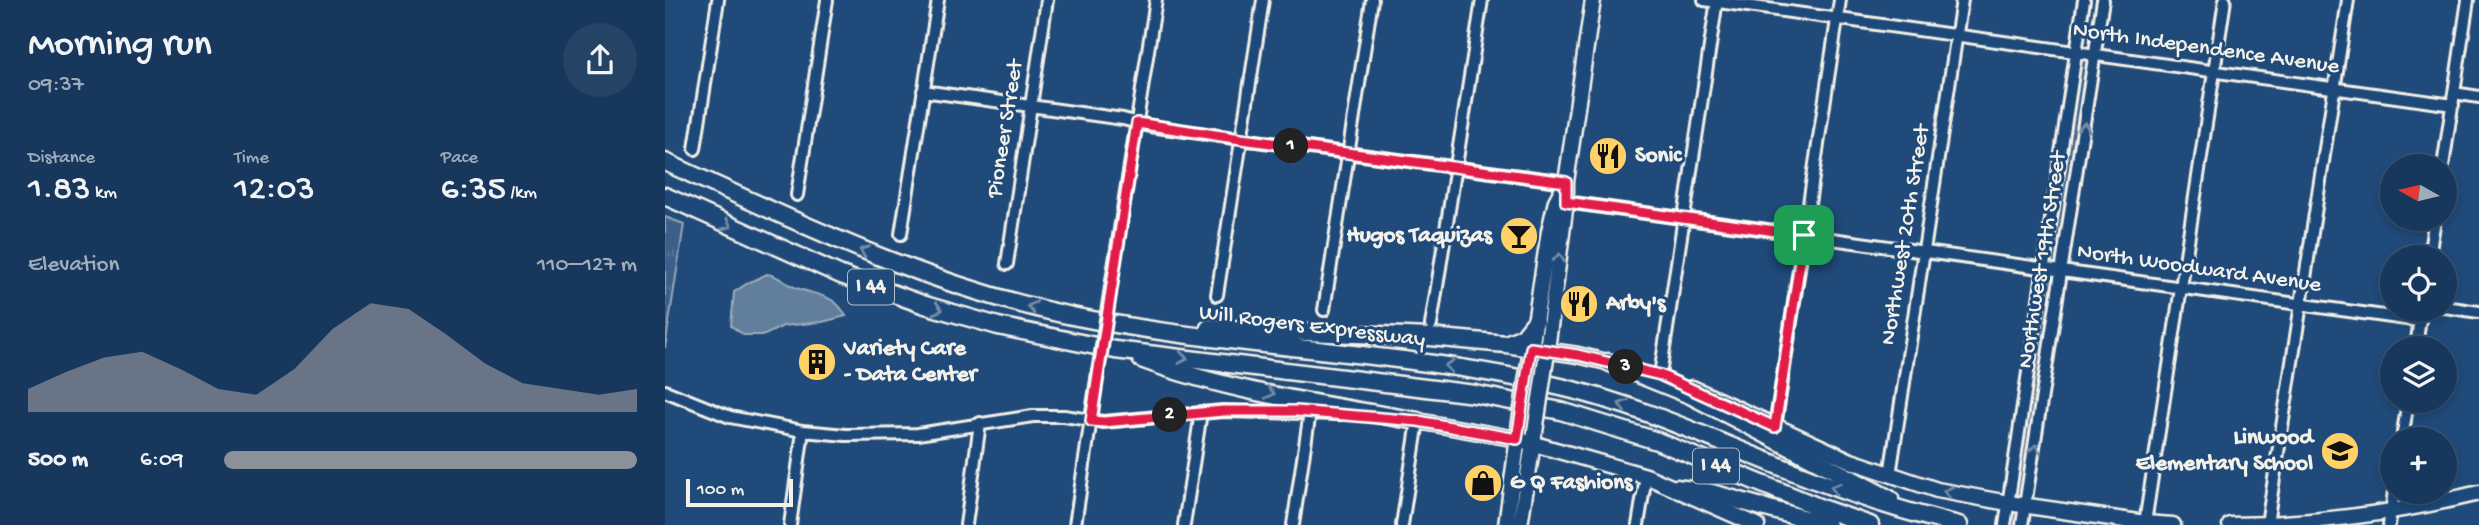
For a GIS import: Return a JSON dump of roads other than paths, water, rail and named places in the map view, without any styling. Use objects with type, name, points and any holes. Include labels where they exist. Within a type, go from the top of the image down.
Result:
[{"type":"highway","name":"Will Rogers Expressway","points":[[665,162],[863,251],[1018,303],[1113,324],[1480,370],[1564,388],[1664,419],[1823,483],[1923,517],[1959,525]]},
{"type":"highway","name":"Will Rogers Expressway","points":[[665,196],[796,256],[881,290],[998,326],[1115,349],[1453,391],[1561,411],[1657,441],[1821,508],[1870,525]]},
{"type":"highway","points":[[1506,344],[1518,340],[1535,322]]},
{"type":"highway","points":[[1113,324],[1430,337],[1506,344],[1539,353]]},
{"type":"highway","points":[[1115,349],[1179,373],[1295,399],[1418,421]]},
{"type":"highway","points":[[1608,362],[1690,395],[1842,472],[1923,517]]},
{"type":"highway","points":[[1676,488],[1708,492],[1827,525]]},
{"type":"main road","points":[[1506,525],[1518,433],[1539,353],[1535,322],[1566,182],[1593,0]]},
{"type":"main road","points":[[1520,525],[1534,437],[1539,353],[1561,201]]},
{"type":"main road","points":[[1539,353],[1608,362],[1660,375],[1842,457],[1937,490],[2007,508],[2024,516],[2173,525]]},
{"type":"main road","points":[[1418,421],[1534,437],[1555,450],[1646,476],[1757,525]]},
{"type":"main road","points":[[1529,471],[1555,450]]},
{"type":"main road","points":[[2230,525],[2390,518],[2479,493]]},
{"type":"street","points":[[695,149],[718,0]]},
{"type":"street","points":[[797,195],[827,0]]},
{"type":"street","points":[[901,234],[938,0]]},
{"type":"street","name":"Pioneer Street","points":[[1007,264],[1047,0]]},
{"type":"street","points":[[1075,525],[1156,0]]},
{"type":"street","points":[[1217,295],[1263,0]]},
{"type":"street","points":[[1324,310],[1372,0]]},
{"type":"street","points":[[1431,325],[1482,0]]},
{"type":"street","name":"North Independence Avenue","points":[[1704,0],[2334,88],[2453,99],[2479,97]]},
{"type":"street","points":[[1775,427],[1840,0]]},
{"type":"street","name":"Northwest 20th Street","points":[[1890,475],[1962,0]]},
{"type":"street","name":"Northwest 19th Street","points":[[2005,525],[2084,0]]},
{"type":"street","name":"Northwest 19th Street","points":[[2024,516],[2103,0]]},
{"type":"street","points":[[2145,523],[2225,0]]},
{"type":"street","points":[[2267,524],[2348,0]]},
{"type":"street","points":[[2445,154],[2468,0]]},
{"type":"street","points":[[1660,375],[1717,1]]},
{"type":"street","points":[[923,91],[1241,139],[1566,182]]},
{"type":"street","name":"North Woodward Avenue","points":[[1561,201],[2301,304],[2380,311]]},
{"type":"street","points":[[2457,309],[2479,312]]},
{"type":"street","points":[[665,391],[730,416],[803,431],[846,435],[918,434],[1033,416],[1064,416],[1104,422],[1201,412],[1258,411],[1310,412],[1418,421],[1402,525]]},
{"type":"street","points":[[665,401],[678,397]]},
{"type":"street","points":[[1184,525],[1201,412]]},
{"type":"street","points":[[1293,525],[1310,412]]},
{"type":"street","points":[[966,525],[980,424]]},
{"type":"street","points":[[790,525],[803,431]]},
{"type":"street","points":[[1638,525],[1646,476]]},
{"type":"place","name":"Sonic","points":[[1608,156]]},
{"type":"place","name":"Hugos Taquizas","points":[[1519,236]]},
{"type":"place","name":"Arby's","points":[[1579,304]]},
{"type":"place","name":"Variety Care - Data Center","points":[[817,362]]},
{"type":"place","name":"Linwood Elementary School","points":[[2340,451]]},
{"type":"place","name":"G Q Fashions","points":[[1483,483]]}]
